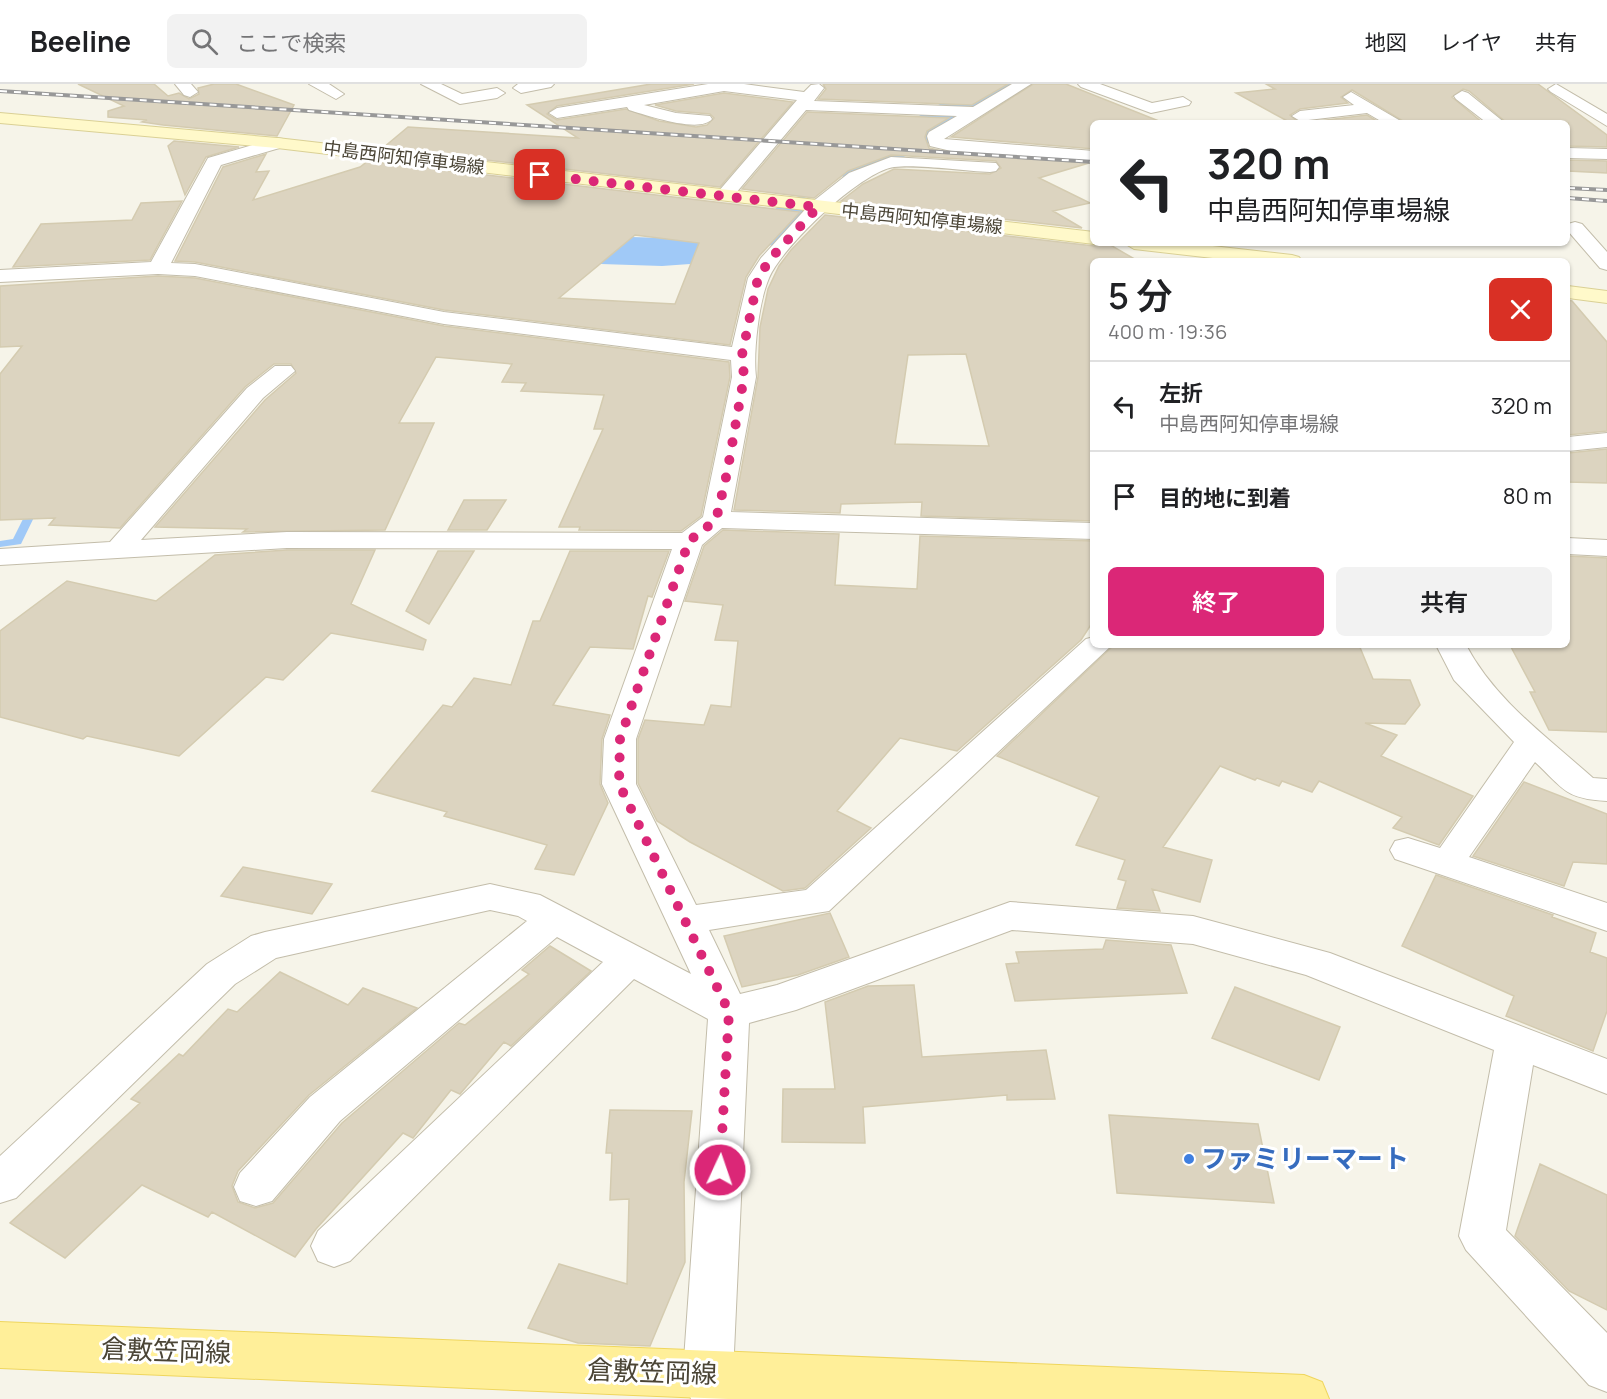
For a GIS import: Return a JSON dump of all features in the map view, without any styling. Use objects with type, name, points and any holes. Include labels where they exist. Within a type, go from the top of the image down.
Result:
[{"type":"main road","name":"中島西阿知停車場線","points":[[0,118],[278,142],[1090,238]]},
{"type":"main road","points":[[1160,246],[1266,258]]},
{"type":"main road","points":[[1570,292],[1607,297]]},
{"type":"main road","name":"倉敷笠岡線","points":[[0,1344],[712,1386],[1304,1399]]},
{"type":"street","points":[[317,84],[336,94]]},
{"type":"street","points":[[429,84],[460,99],[497,93]]},
{"type":"street","points":[[521,88],[546,84]]},
{"type":"street","points":[[724,196],[819,84]]},
{"type":"street","points":[[1023,84],[972,112],[936,136],[936,142],[962,147],[1090,156]]},
{"type":"street","points":[[1086,84],[1151,108],[1183,102]]},
{"type":"street","points":[[557,113],[724,86],[806,101],[972,112]]},
{"type":"street","points":[[1556,89],[1607,121]]},
{"type":"street","points":[[905,108],[922,92]]},
{"type":"street","points":[[1345,93],[1391,120]]},
{"type":"street","points":[[1462,96],[1493,120]]},
{"type":"street","points":[[639,100],[635,107],[675,118],[704,119]]},
{"type":"street","points":[[1300,116],[1370,108]]},
{"type":"street","points":[[158,268],[214,162],[278,142]]},
{"type":"street","points":[[1570,153],[1607,154]]},
{"type":"street","points":[[712,1386],[729,1012],[619,784],[620,739],[689,541],[716,520],[744,377],[742,355],[758,278],[771,258],[818,207],[855,177],[891,162],[990,166]]},
{"type":"street","points":[[1575,228],[1607,264]]},
{"type":"street","points":[[0,276],[158,268],[195,270],[444,318],[742,355]]},
{"type":"street","points":[[118,550],[255,393],[283,370]]},
{"type":"street","points":[[1570,444],[1607,440]]},
{"type":"street","points":[[716,520],[1090,531]]},
{"type":"street","points":[[0,557],[287,540],[689,541]]},
{"type":"street","points":[[1570,546],[1607,548]]},
{"type":"street","points":[[685,920],[816,902],[1094,648]]},
{"type":"street","points":[[1452,648],[1465,674],[1584,789],[1607,790]]},
{"type":"street","points":[[1458,848],[1532,741]]},
{"type":"street","points":[[1408,850],[1607,917]]},
{"type":"street","points":[[0,1184],[221,974],[266,946],[490,897],[527,904],[729,1012],[782,999],[1010,916],[1192,930],[1317,963],[1607,1077]]},
{"type":"street","points":[[256,1187],[325,1109],[554,919]]},
{"type":"street","points":[[334,1246],[630,959]]},
{"type":"street","points":[[1515,1041],[1482,1236],[1607,1368]]},
{"type":"building","points":[[78,84],[154,84],[168,96],[179,93],[189,99],[199,94],[198,88],[214,84],[236,84],[294,105],[277,136],[163,125],[142,122],[147,120],[108,117],[108,111],[124,106]]},
{"type":"building","points":[[651,84],[694,84],[557,106],[547,114],[557,120],[626,109],[659,121],[696,127],[707,125],[714,118],[710,114],[676,111],[655,105],[724,93],[793,102],[720,187],[383,148],[408,127],[578,138],[527,105]]},
{"type":"building","points":[[823,84],[1008,84],[972,105],[818,99],[826,89]]},
{"type":"building","points":[[1033,84],[1066,84],[1156,120],[1090,120],[1090,149],[951,137]]},
{"type":"building","points":[[1266,84],[1538,84],[1607,135],[1607,147],[1570,146],[1570,120],[1503,120],[1469,91],[1463,89],[1452,97],[1479,120],[1401,120],[1352,90],[1341,97],[1348,103],[1300,109],[1290,115],[1296,120],[1286,120],[1236,93],[1275,89]]},
{"type":"building","points":[[807,112],[949,118],[927,131],[925,137],[929,148],[951,153],[1089,163],[1039,178],[1090,203],[1053,211],[1082,228],[841,201],[863,184],[894,169],[990,174],[1001,168],[996,161],[891,155],[848,171],[814,198],[742,189]]},
{"type":"building","points":[[1367,115],[1375,120],[1326,120]]},
{"type":"building","points":[[174,141],[239,147],[206,157],[185,195],[168,146]]},
{"type":"building","points":[[266,154],[256,172],[269,171],[253,200],[360,167],[368,161],[800,212],[759,256],[746,277],[730,345],[444,310],[195,262],[175,261],[223,167]],"holes":[[[635,235],[699,243],[675,304],[559,298]]]},
{"type":"building","points":[[1570,160],[1607,161],[1607,173],[1570,171]]},
{"type":"building","points":[[182,201],[150,260],[13,267],[41,224],[132,220],[141,203]]},
{"type":"building","points":[[825,215],[1090,246],[1112,246],[1133,258],[1090,258],[1090,521],[921,516],[922,502],[841,504],[840,513],[734,510],[758,377],[760,327],[768,289],[779,266],[791,250]],"holes":[[[966,354],[989,446],[895,444],[908,355]]]},
{"type":"building","points":[[158,276],[195,278],[444,326],[729,362],[730,377],[701,516],[681,531],[579,530],[580,527],[559,527],[603,429],[594,429],[604,395],[521,391],[526,383],[502,382],[512,364],[436,357],[399,423],[434,423],[385,530],[243,532],[247,529],[155,527],[265,400],[296,373],[291,364],[274,364],[245,387],[120,528],[49,525],[55,518],[0,520],[0,374],[22,346],[0,347],[0,286]]},
{"type":"building","points":[[1570,300],[1607,342],[1607,431],[1570,435]]},
{"type":"building","points":[[1607,449],[1607,483],[1570,482],[1570,453]]},
{"type":"building","points":[[464,500],[506,500],[487,530],[448,530]]},
{"type":"building","points":[[723,530],[839,534],[835,585],[917,589],[920,536],[1090,541],[1090,626],[1081,640],[957,751],[900,738],[837,811],[871,828],[805,888],[783,891],[690,842],[657,821],[638,783],[638,739],[645,720],[704,725],[711,705],[731,707],[738,641],[715,640],[723,605],[685,601],[704,546]]},
{"type":"building","points":[[287,550],[375,550],[351,604],[426,640],[423,650],[331,633],[283,680],[266,677],[179,756],[87,736],[83,739],[0,717],[0,631],[67,581],[156,601],[215,555]]},
{"type":"building","points":[[438,551],[474,551],[429,624],[406,611]]},
{"type":"building","points":[[570,551],[669,551],[652,597],[648,596],[633,649],[590,647],[553,705],[610,715],[602,739],[600,784],[608,803],[574,875],[535,869],[547,845],[444,816],[447,812],[372,791],[443,705],[452,707],[474,678],[511,685],[533,621],[540,621]]},
{"type":"building","points":[[1570,556],[1607,558],[1607,732],[1549,730],[1530,692],[1535,692],[1512,648],[1570,648]]},
{"type":"building","points":[[1111,648],[1360,648],[1373,679],[1410,680],[1420,705],[1405,724],[1365,723],[1397,735],[1381,756],[1473,796],[1439,845],[1393,828],[1402,817],[1319,781],[1312,792],[1282,781],[1279,786],[1257,778],[1255,780],[1220,766],[1163,847],[1212,860],[1200,902],[1152,889],[1160,911],[1117,908],[1126,881],[1118,879],[1125,860],[1076,845],[1099,797],[997,756]]},
{"type":"building","points":[[1524,782],[1607,814],[1607,864],[1573,862],[1564,886],[1473,856]]},
{"type":"building","points":[[243,867],[332,884],[312,914],[221,896]]},
{"type":"building","points":[[1436,875],[1553,915],[1552,917],[1596,933],[1590,952],[1607,958],[1607,1011],[1593,1051],[1506,1016],[1514,996],[1402,946]]},
{"type":"building","points":[[830,913],[849,957],[798,975],[742,987],[724,936]]},
{"type":"building","points":[[1106,940],[1171,945],[1187,993],[1015,1001],[1006,964],[1019,963],[1016,952],[1103,949]]},
{"type":"building","points":[[550,946],[591,971],[511,1046],[504,1042],[460,1094],[451,1090],[413,1138],[403,1133],[316,1229],[295,1257],[212,1212],[208,1217],[142,1185],[65,1258],[10,1223],[140,1103],[131,1099],[179,1054],[183,1056],[228,1009],[237,1012],[280,972],[348,1005],[363,988],[417,1008],[309,1095],[238,1171],[232,1186],[238,1202],[255,1208],[273,1203],[342,1123],[459,1023],[465,1025],[529,974],[522,970]]},
{"type":"building","points":[[914,985],[922,1057],[1046,1050],[1055,1099],[1007,1100],[1007,1095],[863,1107],[865,1143],[782,1142],[783,1089],[835,1089],[825,1002],[868,986]]},
{"type":"building","points":[[1235,987],[1340,1027],[1319,1080],[1212,1038]]},
{"type":"building","points":[[610,1110],[692,1111],[684,1182],[685,1262],[650,1346],[578,1343],[528,1328],[559,1264],[627,1284],[629,1199],[610,1200],[612,1153],[606,1153]]},
{"type":"building","name":"ファミリーマート","points":[[1109,1115],[1258,1124],[1274,1203],[1117,1193]]},
{"type":"building","points":[[1540,1164],[1607,1195],[1607,1310],[1569,1291],[1515,1236]]},
{"type":"waterway","points":[[852,166],[898,144],[1001,84]]},
{"type":"waterway","points":[[510,238],[601,250],[662,252],[704,249],[778,230],[800,209]]},
{"type":"waterway","points":[[0,544],[17,542],[36,503]]},
{"type":"railway","points":[[0,91],[1090,162]]},
{"type":"railway","points":[[1570,188],[1607,190]]},
{"type":"railway","points":[[1570,198],[1607,201]]},
{"type":"place","name":"ファミリーマート","points":[[1189,1159]]},
{"type":"route","points":[[540,175],[818,207],[771,258],[758,278],[742,355],[744,377],[716,520],[689,541],[620,739],[619,784],[729,1012],[720,1170]]}]
